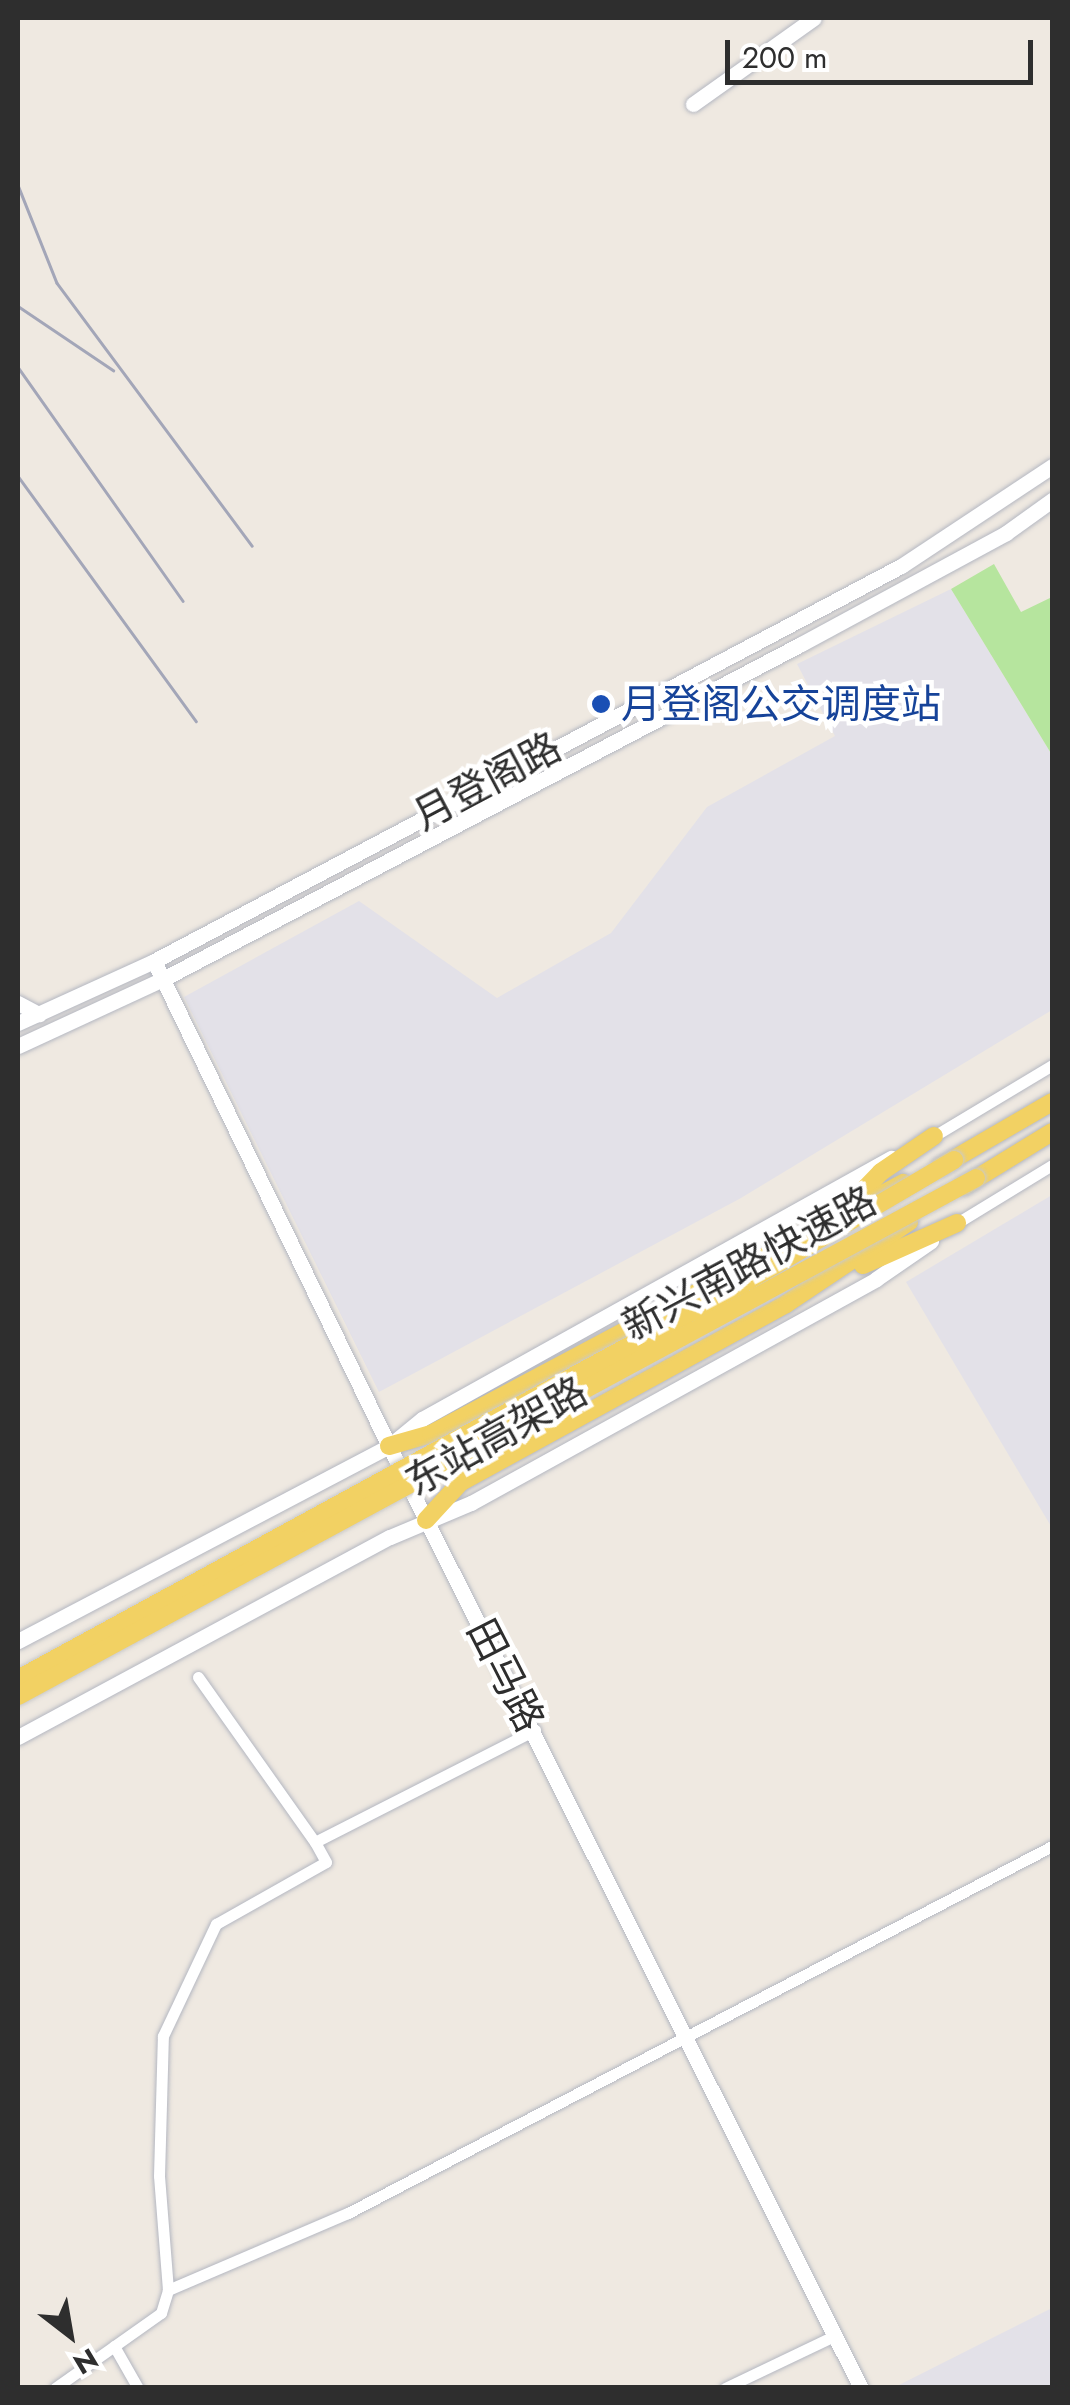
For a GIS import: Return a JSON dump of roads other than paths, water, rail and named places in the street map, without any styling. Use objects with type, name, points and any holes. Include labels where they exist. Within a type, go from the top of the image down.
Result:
[{"type":"main road","points":[[693,104],[814,18]]},
{"type":"main road","name":"月登阁路","points":[[18,1024],[154,960],[901,566],[1052,466]]},
{"type":"main road","name":"月登阁路","points":[[18,1046],[162,979],[974,551],[1052,500]]},
{"type":"main road","name":"田马路","points":[[154,960],[389,1446],[535,1730],[861,2388]]},
{"type":"main road","points":[[18,1004],[39,1014]]},
{"type":"main road","name":"新兴南路快速路","points":[[389,1446],[431,1434],[846,1208],[954,1160],[1052,1102]]},
{"type":"main road","name":"新兴南路快速路","points":[[426,1520],[461,1482],[786,1304],[1052,1132]]},
{"type":"main road","points":[[18,1640],[389,1446],[422,1419],[934,1136]]},
{"type":"main road","points":[[846,1208],[881,1172],[934,1136]]},
{"type":"main road","name":"东站高架路","points":[[18,1679],[748,1281],[954,1160]]},
{"type":"main road","name":"东站高架路","points":[[18,1696],[976,1178]]},
{"type":"main road","points":[[786,1304],[957,1223]]},
{"type":"main road","points":[[18,1738],[426,1520],[471,1503],[876,1279],[957,1223]]},
{"type":"street","points":[[934,1136],[1052,1065]]},
{"type":"street","points":[[957,1223],[1052,1164]]},
{"type":"street","points":[[55,2388],[161,2313],[168,2290],[159,2176],[163,2036],[216,1924],[326,1862],[198,1677]]},
{"type":"street","points":[[314,1842],[535,1730]]},
{"type":"street","points":[[168,2290],[348,2213],[683,2034],[1052,1846]]},
{"type":"street","points":[[726,2388],[834,2336]]},
{"type":"street","points":[[114,2346],[138,2388]]},
{"type":"railway","points":[[18,185],[57,283],[252,546]]},
{"type":"railway","points":[[18,306],[113,370]]},
{"type":"railway","points":[[18,367],[183,601]]},
{"type":"railway","points":[[18,476],[196,721]]},
{"type":"place","name":"月登阁公交调度站","points":[[601,704]]}]
